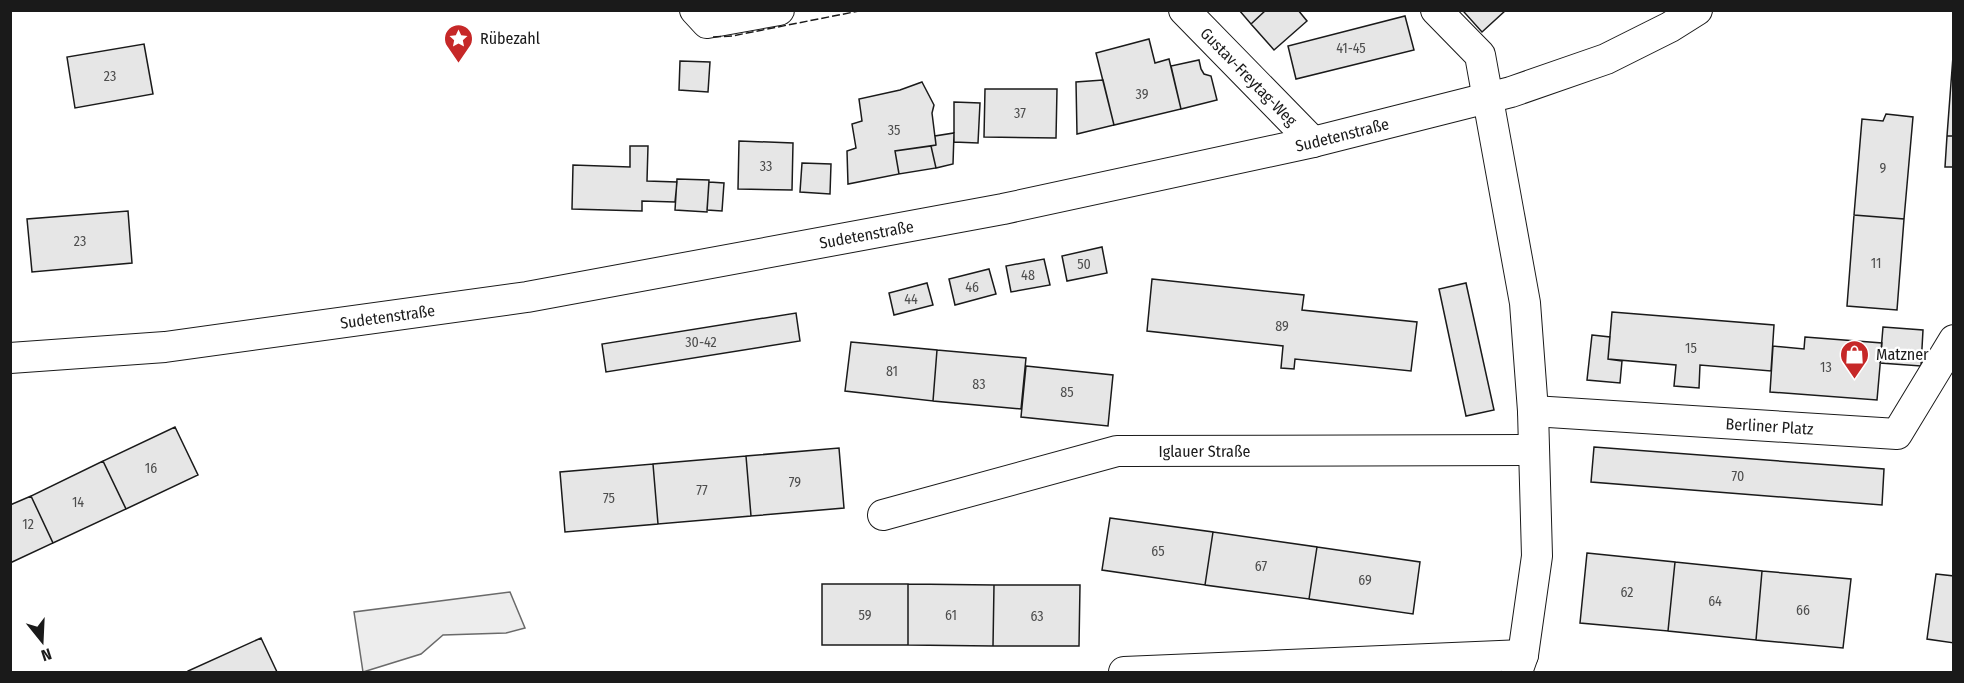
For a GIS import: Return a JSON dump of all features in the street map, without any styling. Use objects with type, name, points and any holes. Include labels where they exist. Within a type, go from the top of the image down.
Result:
[{"type":"street","points":[[695,10],[708,23],[779,10]]},
{"type":"street","name":"Gustav-Freytag-Weg","points":[[1184,10],[1313,142]]},
{"type":"street","points":[[1124,672],[1520,664],[1537,556],[1533,411],[1525,303],[1480,55],[1436,10]]},
{"type":"street","name":"Sudetenstraße","points":[[10,358],[165,347],[527,297],[1004,209],[1313,142],[1489,98],[1606,59],[1688,13]]},
{"type":"street","name":"Berliner Platz","points":[[1533,411],[1898,434],[1953,340]]},
{"type":"street","name":"Iglauer Straße","points":[[883,515],[1117,451],[1534,450]]},
{"type":"shaded area","points":[[510,592],[525,628],[506,633],[443,635],[421,654],[363,672],[354,612]]},
{"type":"building","points":[[1239,10],[1266,10],[1251,24]]},
{"type":"building","points":[[1266,10],[1298,10],[1307,21],[1274,50],[1251,24]]},
{"type":"building","points":[[1465,10],[1506,10],[1482,32],[1464,12]]},
{"type":"building","points":[[1405,16],[1414,50],[1296,79],[1288,46]]},
{"type":"building","points":[[1149,39],[1155,63],[1169,59],[1181,109],[1114,125],[1096,53]]},
{"type":"building","points":[[1954,43],[1954,136],[1947,136]]},
{"type":"building","points":[[144,44],[153,94],[75,108],[67,57]]},
{"type":"building","points":[[1199,60],[1204,74],[1211,76],[1217,100],[1181,109],[1171,66]]},
{"type":"building","points":[[680,61],[710,62],[708,92],[679,90]]},
{"type":"building","points":[[1103,80],[1114,125],[1077,134],[1076,82]]},
{"type":"building","points":[[922,82],[934,105],[932,113],[936,145],[895,151],[899,174],[848,184],[847,151],[856,148],[852,124],[862,121],[859,99],[900,90]]},
{"type":"building","points":[[985,89],[1057,89],[1056,138],[984,137]]},
{"type":"building","points":[[954,102],[980,103],[978,143],[954,142]]},
{"type":"building","points":[[1886,114],[1913,117],[1904,219],[1854,215],[1862,119],[1883,121]]},
{"type":"building","points":[[954,133],[953,164],[936,168],[931,146],[936,145],[935,136]]},
{"type":"building","points":[[1947,136],[1954,136],[1954,167],[1945,167]]},
{"type":"building","points":[[739,141],[793,143],[792,190],[738,189]]},
{"type":"building","points":[[630,146],[648,146],[647,181],[677,182],[675,202],[642,201],[642,211],[572,209],[573,165],[630,167]]},
{"type":"building","points":[[931,146],[936,168],[899,174],[895,151]]},
{"type":"building","points":[[802,163],[831,164],[830,194],[800,192]]},
{"type":"building","points":[[677,179],[709,180],[707,212],[675,210]]},
{"type":"building","points":[[709,182],[724,183],[722,211],[707,210]]},
{"type":"building","points":[[128,211],[132,263],[32,272],[27,219]]},
{"type":"building","points":[[1854,215],[1904,219],[1897,310],[1847,306]]},
{"type":"building","points":[[1102,247],[1107,273],[1067,281],[1062,256]]},
{"type":"building","points":[[1044,259],[1050,285],[1011,292],[1006,266]]},
{"type":"building","points":[[989,269],[996,294],[955,305],[949,279]]},
{"type":"building","points":[[1152,279],[1304,295],[1302,310],[1417,322],[1411,371],[1295,359],[1294,369],[1281,368],[1283,346],[1147,331]]},
{"type":"building","points":[[927,283],[933,305],[894,315],[889,293]]},
{"type":"building","points":[[1466,283],[1494,410],[1466,416],[1439,289]]},
{"type":"building","points":[[1612,312],[1774,325],[1771,371],[1700,365],[1699,388],[1674,386],[1676,365],[1608,359]]},
{"type":"building","points":[[796,313],[800,341],[606,372],[602,344]]},
{"type":"building","points":[[1883,327],[1923,330],[1921,366],[1880,363]]},
{"type":"building","points":[[1592,335],[1610,337],[1608,359],[1622,361],[1620,383],[1587,380]]},
{"type":"building","points":[[1805,337],[1882,343],[1877,400],[1770,392],[1773,346],[1804,349]]},
{"type":"building","points":[[851,342],[937,350],[933,401],[845,391]]},
{"type":"building","points":[[937,350],[1026,358],[1021,409],[933,401]]},
{"type":"building","points":[[1026,366],[1113,375],[1108,426],[1021,417]]},
{"type":"building","points":[[175,427],[198,475],[126,509],[103,461]]},
{"type":"building","points":[[1594,447],[1884,469],[1882,505],[1591,482]]},
{"type":"building","points":[[839,448],[844,508],[751,516],[746,456]]},
{"type":"building","points":[[746,456],[751,516],[658,524],[653,464]]},
{"type":"building","points":[[103,461],[126,509],[53,543],[31,496]]},
{"type":"building","points":[[653,464],[658,524],[565,532],[560,472]]},
{"type":"building","points":[[31,496],[53,543],[10,563],[10,505]]},
{"type":"building","points":[[1110,518],[1213,532],[1205,585],[1102,570]]},
{"type":"building","points":[[1213,532],[1317,547],[1309,599],[1205,585]]},
{"type":"building","points":[[1317,547],[1420,562],[1413,614],[1309,599]]},
{"type":"building","points":[[1587,553],[1675,562],[1668,631],[1580,623]]},
{"type":"building","points":[[1675,562],[1762,571],[1756,640],[1668,631]]},
{"type":"building","points":[[1762,571],[1851,579],[1843,648],[1756,640]]},
{"type":"building","points":[[1936,574],[1954,576],[1954,643],[1927,639]]},
{"type":"building","points":[[822,584],[908,584],[908,645],[822,645]]},
{"type":"building","points":[[908,584],[994,585],[993,646],[908,645]]},
{"type":"building","points":[[994,585],[1080,585],[1079,646],[993,646]]},
{"type":"building","points":[[261,638],[277,672],[188,672],[188,671]]},
{"type":"fence","points":[[713,37],[732,36],[864,10]]},
{"type":"place","name":"Rübezahl","points":[[459,64]]},
{"type":"place","name":"Matzner","points":[[1855,380]]}]
